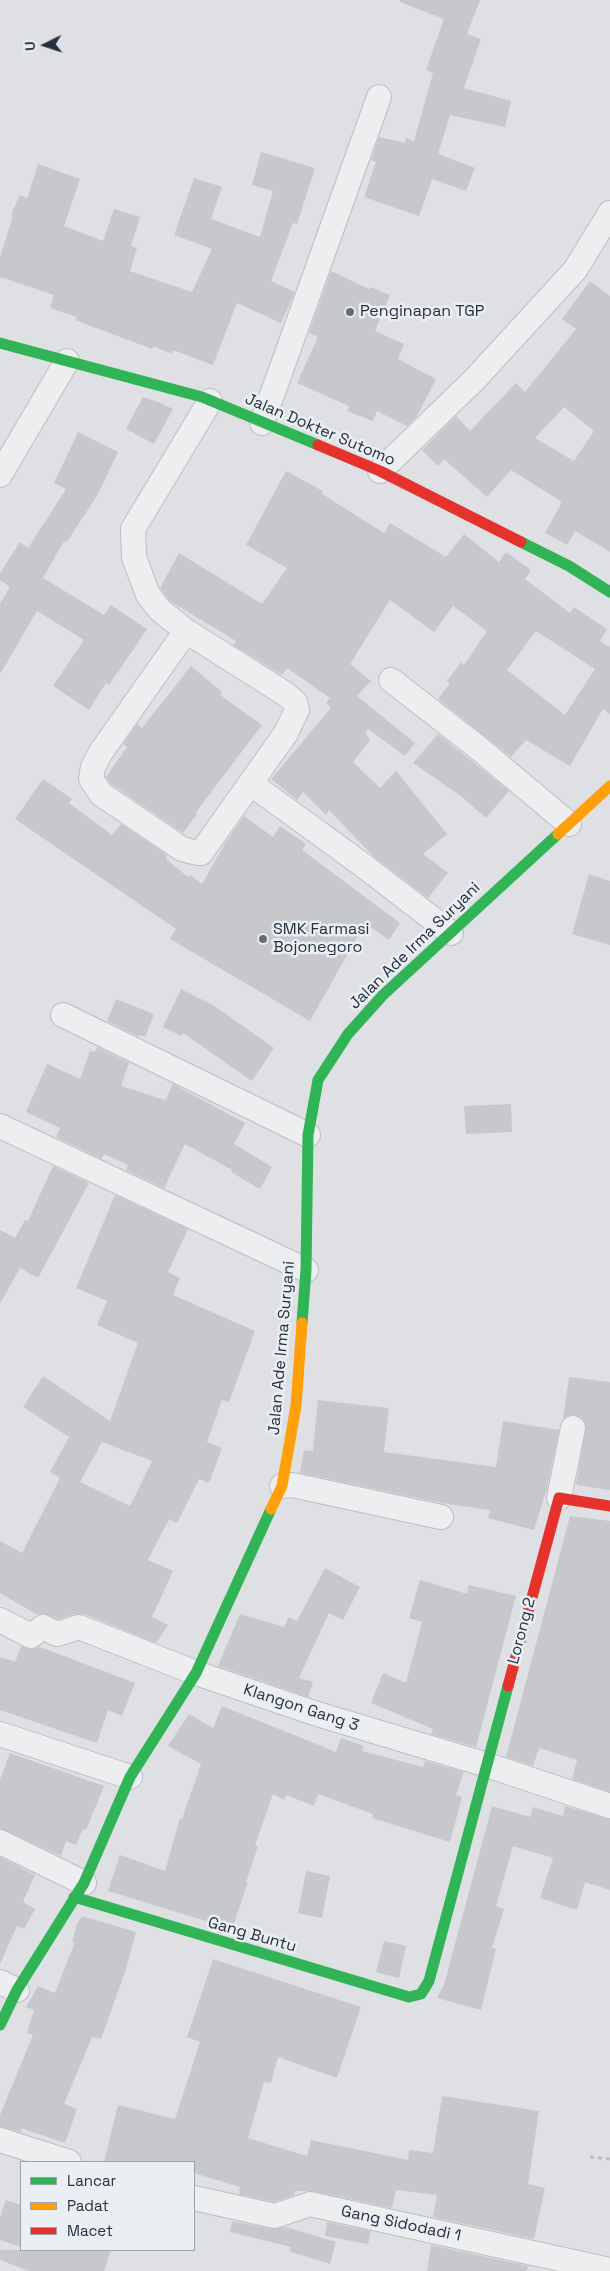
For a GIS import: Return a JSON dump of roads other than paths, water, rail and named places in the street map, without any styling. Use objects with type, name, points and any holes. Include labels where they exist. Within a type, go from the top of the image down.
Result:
[{"type":"street","points":[[262,423],[379,97]]},
{"type":"street","points":[[380,471],[475,379],[575,270],[610,212]]},
{"type":"street","name":"Jalan Dokter Sutomo","points":[[0,343],[202,397],[380,471],[569,566],[610,592]]},
{"type":"street","points":[[0,475],[67,361]]},
{"type":"street","points":[[186,631],[101,752],[93,767],[91,780],[101,794],[182,849],[201,853],[295,719],[297,710],[295,702],[249,670],[186,631],[160,610],[148,595],[134,557],[133,529],[210,401]]},
{"type":"street","points":[[391,680],[569,824]]},
{"type":"street","points":[[250,783],[364,866],[451,933]]},
{"type":"street","name":"Jalan Ade Irma Suryani","points":[[0,2024],[8,1986],[79,1890],[130,1777],[196,1674],[282,1486],[296,1406],[306,1270],[308,1135],[318,1080],[348,1034],[383,995],[610,786]]},
{"type":"street","points":[[63,1015],[308,1135]]},
{"type":"street","points":[[0,1126],[306,1270]]},
{"type":"street","name":"Lorong 2","points":[[421,1994],[429,1981],[488,1765],[559,1498],[574,1428]]},
{"type":"street","points":[[282,1486],[292,1485],[441,1517]]},
{"type":"street","points":[[559,1498],[610,1506]]},
{"type":"street","name":"Klangon Gang 3","points":[[0,1620],[31,1636],[43,1627],[57,1634],[80,1627],[196,1674],[314,1713],[488,1765],[610,1806]]},
{"type":"street","points":[[0,1734],[130,1777]]},
{"type":"street","points":[[0,1842],[79,1890]]},
{"type":"street","name":"Gang Buntu","points":[[79,1890],[344,1979],[409,1997],[421,1994]]},
{"type":"street","points":[[0,2140],[66,2161]]},
{"type":"street","name":"Gang Sidodadi 1","points":[[195,2198],[275,2216],[310,2204],[610,2270]]},
{"type":"place","name":"Penginapan TGP","points":[[350,312]]},
{"type":"place","name":"SMK Farmasi Bojonegoro","points":[[263,939]]}]
